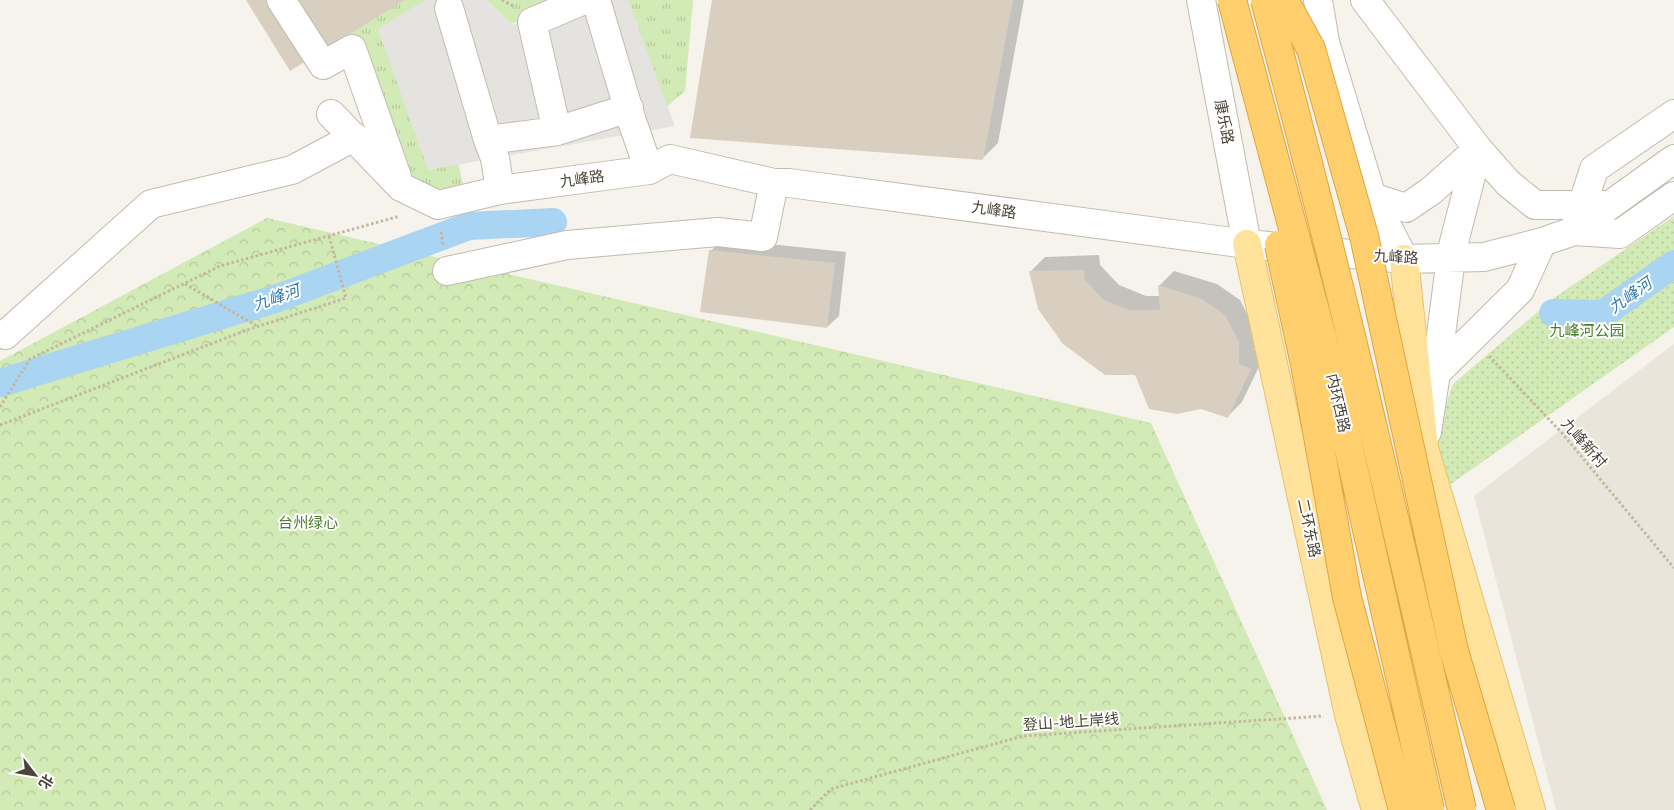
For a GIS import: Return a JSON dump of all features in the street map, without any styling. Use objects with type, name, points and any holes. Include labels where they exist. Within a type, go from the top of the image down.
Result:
[{"type":"highway","points":[[1226,0],[1240,106],[1276,231],[1304,364],[1347,597],[1403,810]]},
{"type":"highway","name":"内环西路","points":[[1232,0],[1333,378],[1430,810]]},
{"type":"highway","name":"内环西路","points":[[1265,0],[1303,141],[1358,364],[1462,810]]},
{"type":"highway","points":[[1284,0],[1311,49],[1364,236],[1454,651],[1501,810]]},
{"type":"main road","name":"二环东路","points":[[1247,244],[1349,715],[1376,810]]},
{"type":"main road","points":[[1404,259],[1424,448],[1531,810]]},
{"type":"street","points":[[281,0],[323,65],[352,49],[401,188]]},
{"type":"street","points":[[557,131],[532,22],[584,0]]},
{"type":"street","points":[[596,0],[649,170]]},
{"type":"street","name":"康乐路","points":[[1201,0],[1247,244]]},
{"type":"street","points":[[1318,0],[1325,42],[1372,197],[1404,259]]},
{"type":"street","points":[[1364,0],[1478,149],[1508,183],[1535,205],[1610,205]]},
{"type":"street","points":[[449,8],[495,158],[500,190]]},
{"type":"street","points":[[488,140],[557,131],[629,108]]},
{"type":"street","points":[[331,114],[401,188],[438,206]]},
{"type":"street","points":[[1674,114],[1594,169],[1574,231],[1620,234],[1674,196]]},
{"type":"street","points":[[5,335],[151,204],[292,170],[354,137]]},
{"type":"street","points":[[1372,197],[1406,208],[1431,191],[1478,149]]},
{"type":"street","points":[[1424,448],[1451,258],[1478,149]]},
{"type":"street","name":"九峰路","points":[[438,206],[500,190],[649,170],[670,159],[774,183],[789,183],[1247,244],[1404,259],[1484,257],[1542,242],[1574,231],[1674,160]]},
{"type":"street","points":[[447,271],[567,246],[718,232],[763,237],[774,183]]},
{"type":"street","points":[[1436,373],[1520,290],[1542,242]]},
{"type":"path","points":[[0,407],[30,358],[220,266],[438,206],[447,271]]},
{"type":"path","points":[[0,425],[258,326],[346,298],[329,236]]},
{"type":"path","points":[[184,284],[258,326]]},
{"type":"path","name":"九峰新村","points":[[1476,334],[1488,355],[1562,433],[1674,568]]},
{"type":"path","name":"登山-地上岸线","points":[[810,810],[831,789],[1023,736],[1349,715]]},
{"type":"shaded area","points":[[425,0],[487,0],[513,25],[561,0],[628,0],[675,126],[428,170],[378,29]]},
{"type":"shaded area","points":[[1674,344],[1674,810],[1556,810],[1474,496]]},
{"type":"green space","points":[[300,0],[424,0],[463,185],[408,204],[362,38],[332,51]]},
{"type":"green space","points":[[467,0],[575,0],[501,28]]},
{"type":"green space","points":[[612,0],[693,0],[685,91],[656,116]]},
{"type":"green space","name":"九峰河公园","points":[[1674,216],[1674,327],[1441,491],[1435,438],[1453,384],[1554,298]]},
{"type":"green space","name":"台州绿心","points":[[267,218],[1151,423],[1327,810],[0,810],[0,361]]},
{"type":"building","points":[[246,0],[405,0],[290,71]]},
{"type":"building","points":[[712,0],[1013,0],[983,160],[690,138]]},
{"type":"building","points":[[709,250],[835,263],[827,328],[700,312]]},
{"type":"building","points":[[1084,270],[1085,280],[1104,300],[1130,310],[1160,310],[1158,285],[1202,299],[1225,315],[1239,342],[1239,364],[1251,369],[1228,418],[1201,409],[1177,414],[1149,409],[1135,375],[1105,375],[1063,344],[1038,309],[1029,271]]},
{"type":"waterway","name":"九峰河","points":[[0,383],[278,298],[469,226],[553,222]]},
{"type":"waterway","name":"九峰河","points":[[1553,313],[1603,314],[1674,264]]}]
